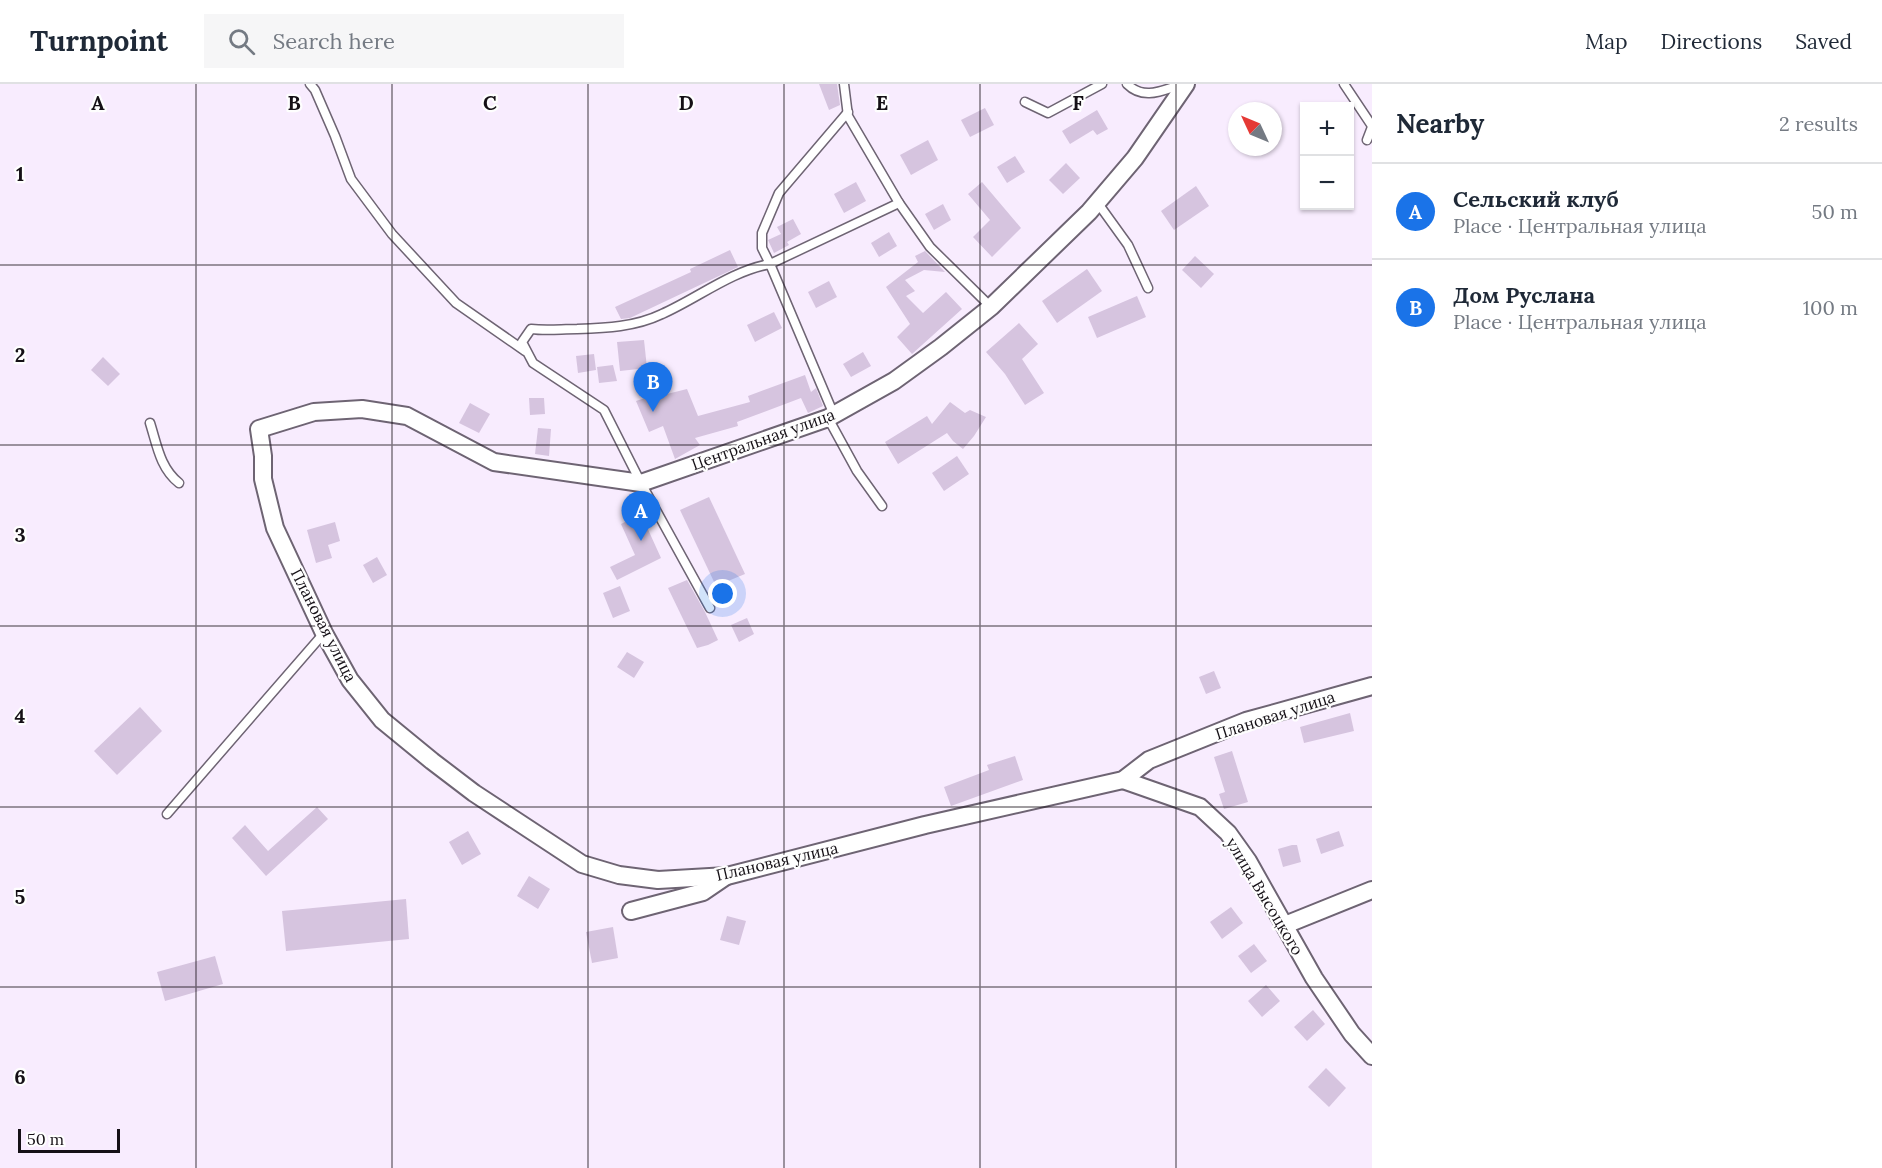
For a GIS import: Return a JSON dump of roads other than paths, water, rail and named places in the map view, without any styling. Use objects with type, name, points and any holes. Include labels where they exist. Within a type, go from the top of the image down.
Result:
[{"type":"street","name":"Центральная улица","points":[[259,429],[314,412],[362,409],[407,416],[494,462],[641,483],[831,416],[894,381],[991,307],[1097,202],[1135,158],[1185,84]]},
{"type":"street","name":"Плановая улица","points":[[259,429],[262,479],[275,528],[324,633],[350,680],[382,720],[474,793],[582,864],[619,874],[658,880],[727,876],[925,825],[1123,780],[1149,760],[1246,721],[1372,686]]},
{"type":"street","name":"улица Высоцкого","points":[[1123,780],[1200,807],[1228,833],[1248,861],[1320,987],[1352,1034],[1372,1056]]},
{"type":"street","points":[[631,911],[703,892],[727,876]]},
{"type":"street","points":[[1284,925],[1372,890]]},
{"type":"lane","points":[[310,84],[315,90],[335,136],[351,179],[392,234],[456,303],[528,353]]},
{"type":"lane","points":[[844,84],[848,116],[899,203],[930,247],[991,307]]},
{"type":"lane","points":[[1025,102],[1048,113],[1102,84]]},
{"type":"lane","points":[[1127,84],[1132,90],[1147,95],[1185,84]]},
{"type":"lane","points":[[1344,84],[1372,127],[1367,141]]},
{"type":"lane","points":[[848,112],[779,193],[762,233],[762,248],[771,264],[831,416],[857,471],[882,506]]},
{"type":"lane","points":[[1097,202],[1128,246],[1148,288]]},
{"type":"lane","points":[[710,608],[641,483],[604,410],[533,363],[522,342],[531,329],[550,331],[633,325],[660,316],[709,288],[756,267],[771,264],[899,203]]},
{"type":"lane","points":[[150,423],[164,468],[180,483]]},
{"type":"lane","points":[[167,814],[324,633]]},
{"type":"place","name":"Дом Руслана","points":[[653,412]]},
{"type":"place","name":"Сельский клуб","points":[[641,541]]}]
